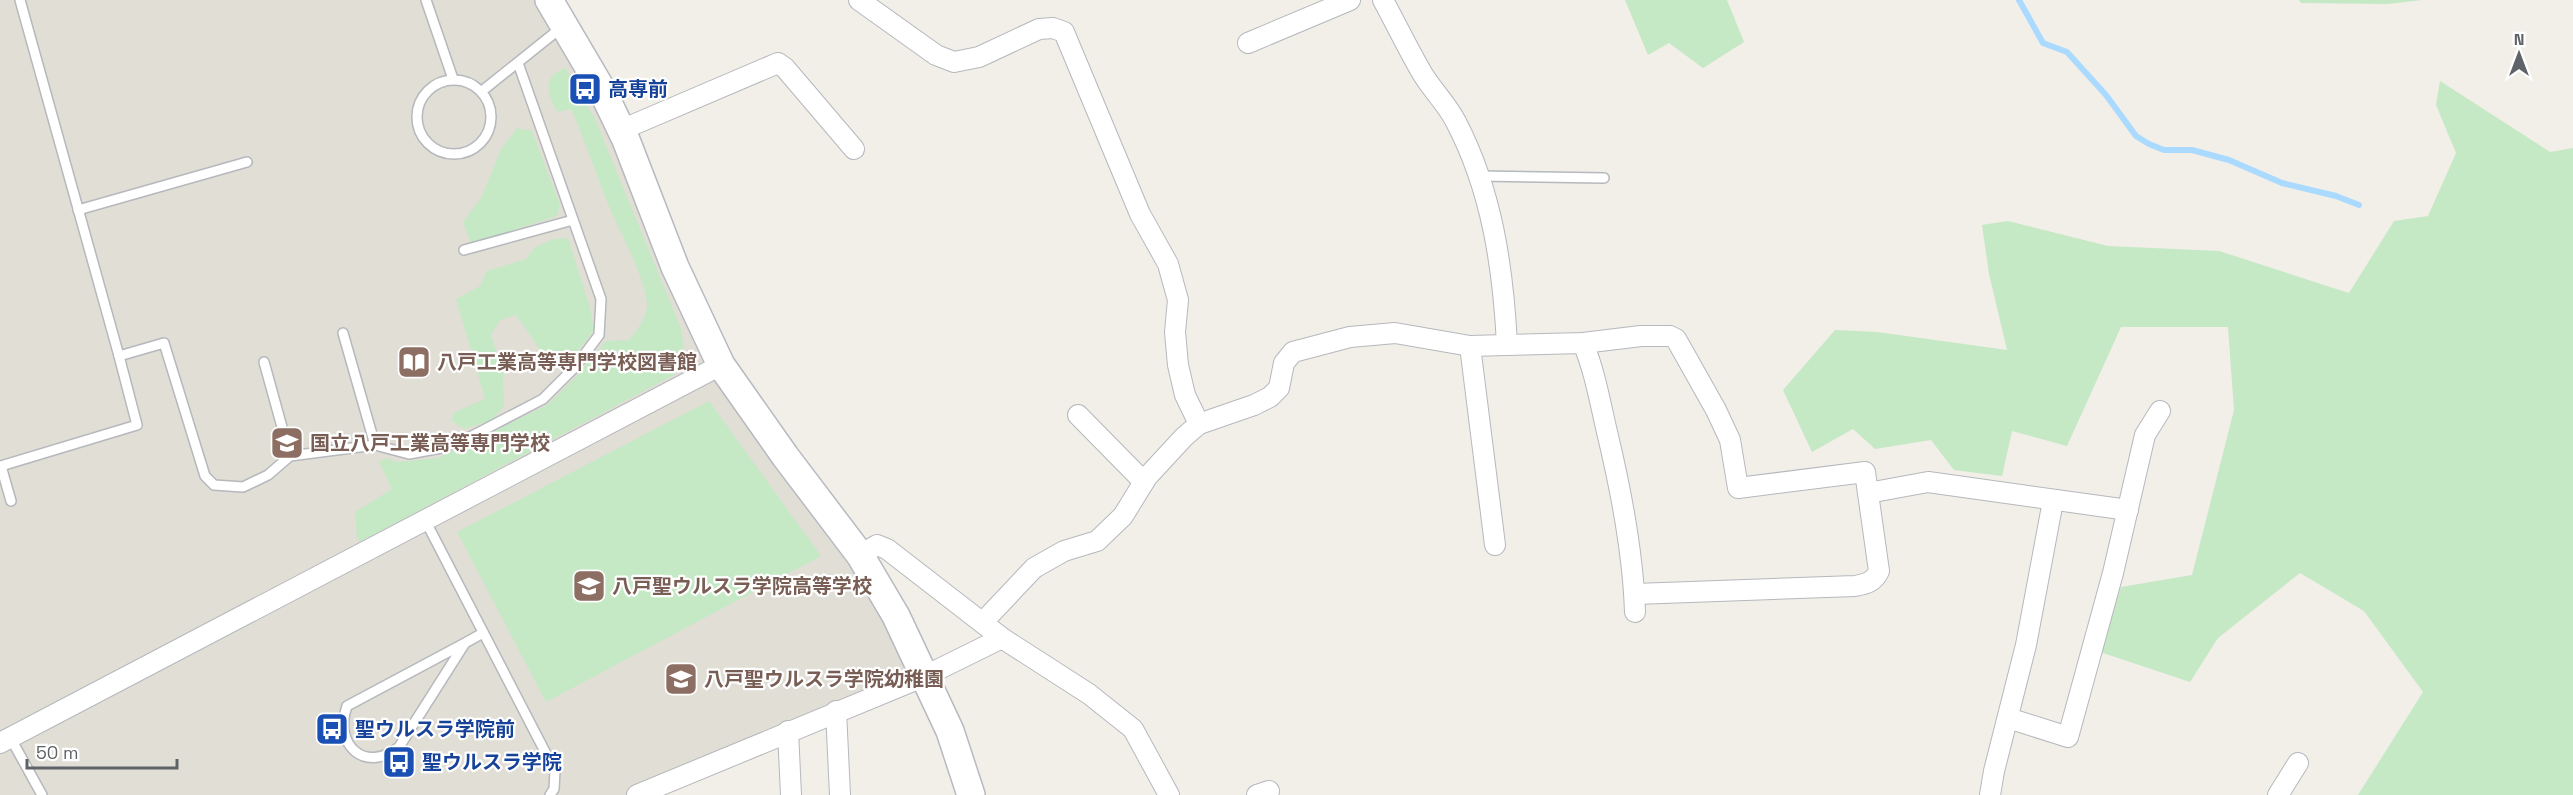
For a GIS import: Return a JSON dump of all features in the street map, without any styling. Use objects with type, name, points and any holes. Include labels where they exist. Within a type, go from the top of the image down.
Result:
[{"type":"street","points":[[549,0],[602,90],[621,130],[675,267],[721,365],[785,456],[860,555],[896,616],[950,731],[971,795]]},
{"type":"street","points":[[859,0],[936,55],[954,62],[979,57],[1039,29],[1053,28],[1064,32],[1140,214],[1168,264],[1178,300],[1174,332],[1178,365],[1185,395],[1199,424]]},
{"type":"street","points":[[1248,43],[1350,0]]},
{"type":"street","points":[[1383,0],[1423,74],[1456,120],[1480,176],[1497,245],[1505,294],[1507,344]]},
{"type":"street","points":[[621,130],[778,63],[785,68],[854,149]]},
{"type":"street","points":[[983,622],[1034,568],[1064,551],[1097,541],[1123,516],[1144,482],[1184,437],[1199,424],[1270,397],[1279,387],[1284,363],[1293,352],[1315,344],[1350,337],[1395,333],[1470,346],[1583,343],[1641,336],[1670,336],[1676,339],[1730,440],[1738,488],[1864,472],[1879,571],[1876,578],[1867,584],[1855,586],[1635,603],[1617,476],[1593,367],[1583,343]]},
{"type":"street","points":[[1470,346],[1495,545]]},
{"type":"street","points":[[5,740],[721,365]]},
{"type":"street","points":[[2008,718],[2068,737],[2095,642],[2145,435],[2160,411]]},
{"type":"street","points":[[1078,415],[1144,482]]},
{"type":"street","points":[[1868,493],[1928,482],[2128,510]]},
{"type":"street","points":[[1990,795],[2026,645],[2052,501]]},
{"type":"street","points":[[860,555],[877,545],[887,549],[1002,638],[1089,694],[1133,729],[1169,795]]},
{"type":"street","points":[[637,795],[925,676],[1002,638]]},
{"type":"street","points":[[836,711],[840,795]]},
{"type":"street","points":[[788,731],[791,795]]},
{"type":"street","points":[[2278,795],[2298,763]]},
{"type":"lane","points":[[11,501],[1,466],[137,425],[19,0]]},
{"type":"lane","points":[[426,0],[453,79]]},
{"type":"lane","points":[[482,92],[564,26]]},
{"type":"lane","points":[[119,356],[164,343],[205,476],[214,485],[243,486],[268,475],[290,456],[375,445],[409,454],[441,448],[470,437],[543,399],[575,367],[599,335],[601,299],[518,63]]},
{"type":"lane","points":[[453,79],[473,84],[482,92],[491,110],[489,131],[483,141],[466,153],[444,153],[426,142],[420,133],[416,113],[419,102],[433,86],[453,79]]},
{"type":"lane","points":[[78,210],[247,162]]},
{"type":"lane","points":[[1480,176],[1604,178]]},
{"type":"lane","points":[[464,250],[573,220]]},
{"type":"lane","points":[[343,333],[375,445]]},
{"type":"lane","points":[[264,362],[290,456]]},
{"type":"lane","points":[[425,520],[555,771],[554,789],[550,795]]},
{"type":"lane","points":[[465,643],[399,747],[388,755],[377,758],[362,755],[351,749],[342,729],[347,706],[483,633]]},
{"type":"lane","points":[[5,740],[42,795]]},
{"type":"shaded area","name":"国立八戸工業高等専門学校","points":[[0,0],[549,0],[675,267],[925,676],[637,795],[0,795]]},
{"type":"green space","points":[[1625,0],[1727,0],[1744,42],[1703,68],[1669,43],[1648,55]]},
{"type":"green space","points":[[2299,0],[2422,0],[2388,4],[2301,3]]},
{"type":"green space","points":[[565,68],[595,119],[680,326],[683,346],[680,363],[674,375],[360,542],[357,538],[355,512],[392,489],[379,462],[387,458],[397,462],[438,458],[547,405],[573,380],[606,341],[629,340],[644,318],[647,303],[641,278],[608,204],[571,109],[558,112],[549,93],[548,87],[553,76]]},
{"type":"green space","points":[[2440,81],[2550,152],[2573,148],[2573,795],[2358,795],[2423,692],[2364,611],[2300,573],[2218,638],[2190,682],[2100,652],[2121,587],[2192,575],[2234,410],[2228,327],[2121,327],[2067,446],[2012,431],[2002,476],[1954,470],[1931,440],[1875,449],[1853,429],[1812,452],[1783,390],[1835,330],[1877,332],[2007,350],[1989,274],[1982,225],[2008,221],[2108,246],[2219,251],[2349,293],[2394,221],[2428,216],[2456,153],[2436,105]]},
{"type":"green space","points":[[517,128],[532,131],[560,205],[557,216],[471,244],[463,222],[481,198],[501,149]]},
{"type":"green space","points":[[568,238],[590,308],[594,330],[578,351],[557,368],[545,356],[515,315],[500,320],[491,335],[503,372],[504,407],[490,421],[464,429],[452,421],[453,413],[485,399],[456,299],[480,286],[487,271],[526,259],[535,247],[554,239]]},
{"type":"green space","points":[[709,401],[821,556],[546,702],[457,532]]},
{"type":"waterway","points":[[2019,0],[2043,43],[2067,52],[2106,95],[2136,136],[2149,144],[2164,150],[2192,150],[2229,160],[2282,183],[2336,196],[2359,205]]},
{"type":"place","name":"高専前","points":[[585,89]]},
{"type":"place","name":"八戸工業高等専門学校図書館","points":[[414,362]]},
{"type":"place","name":"国立八戸工業高等専門学校","points":[[287,443]]},
{"type":"place","name":"八戸聖ウルスラ学院高等学校","points":[[589,586]]},
{"type":"place","name":"八戸聖ウルスラ学院幼稚園","points":[[681,679]]},
{"type":"place","name":"聖ウルスラ学院前","points":[[332,729]]},
{"type":"place","name":"聖ウルスラ学院","points":[[399,762]]}]
